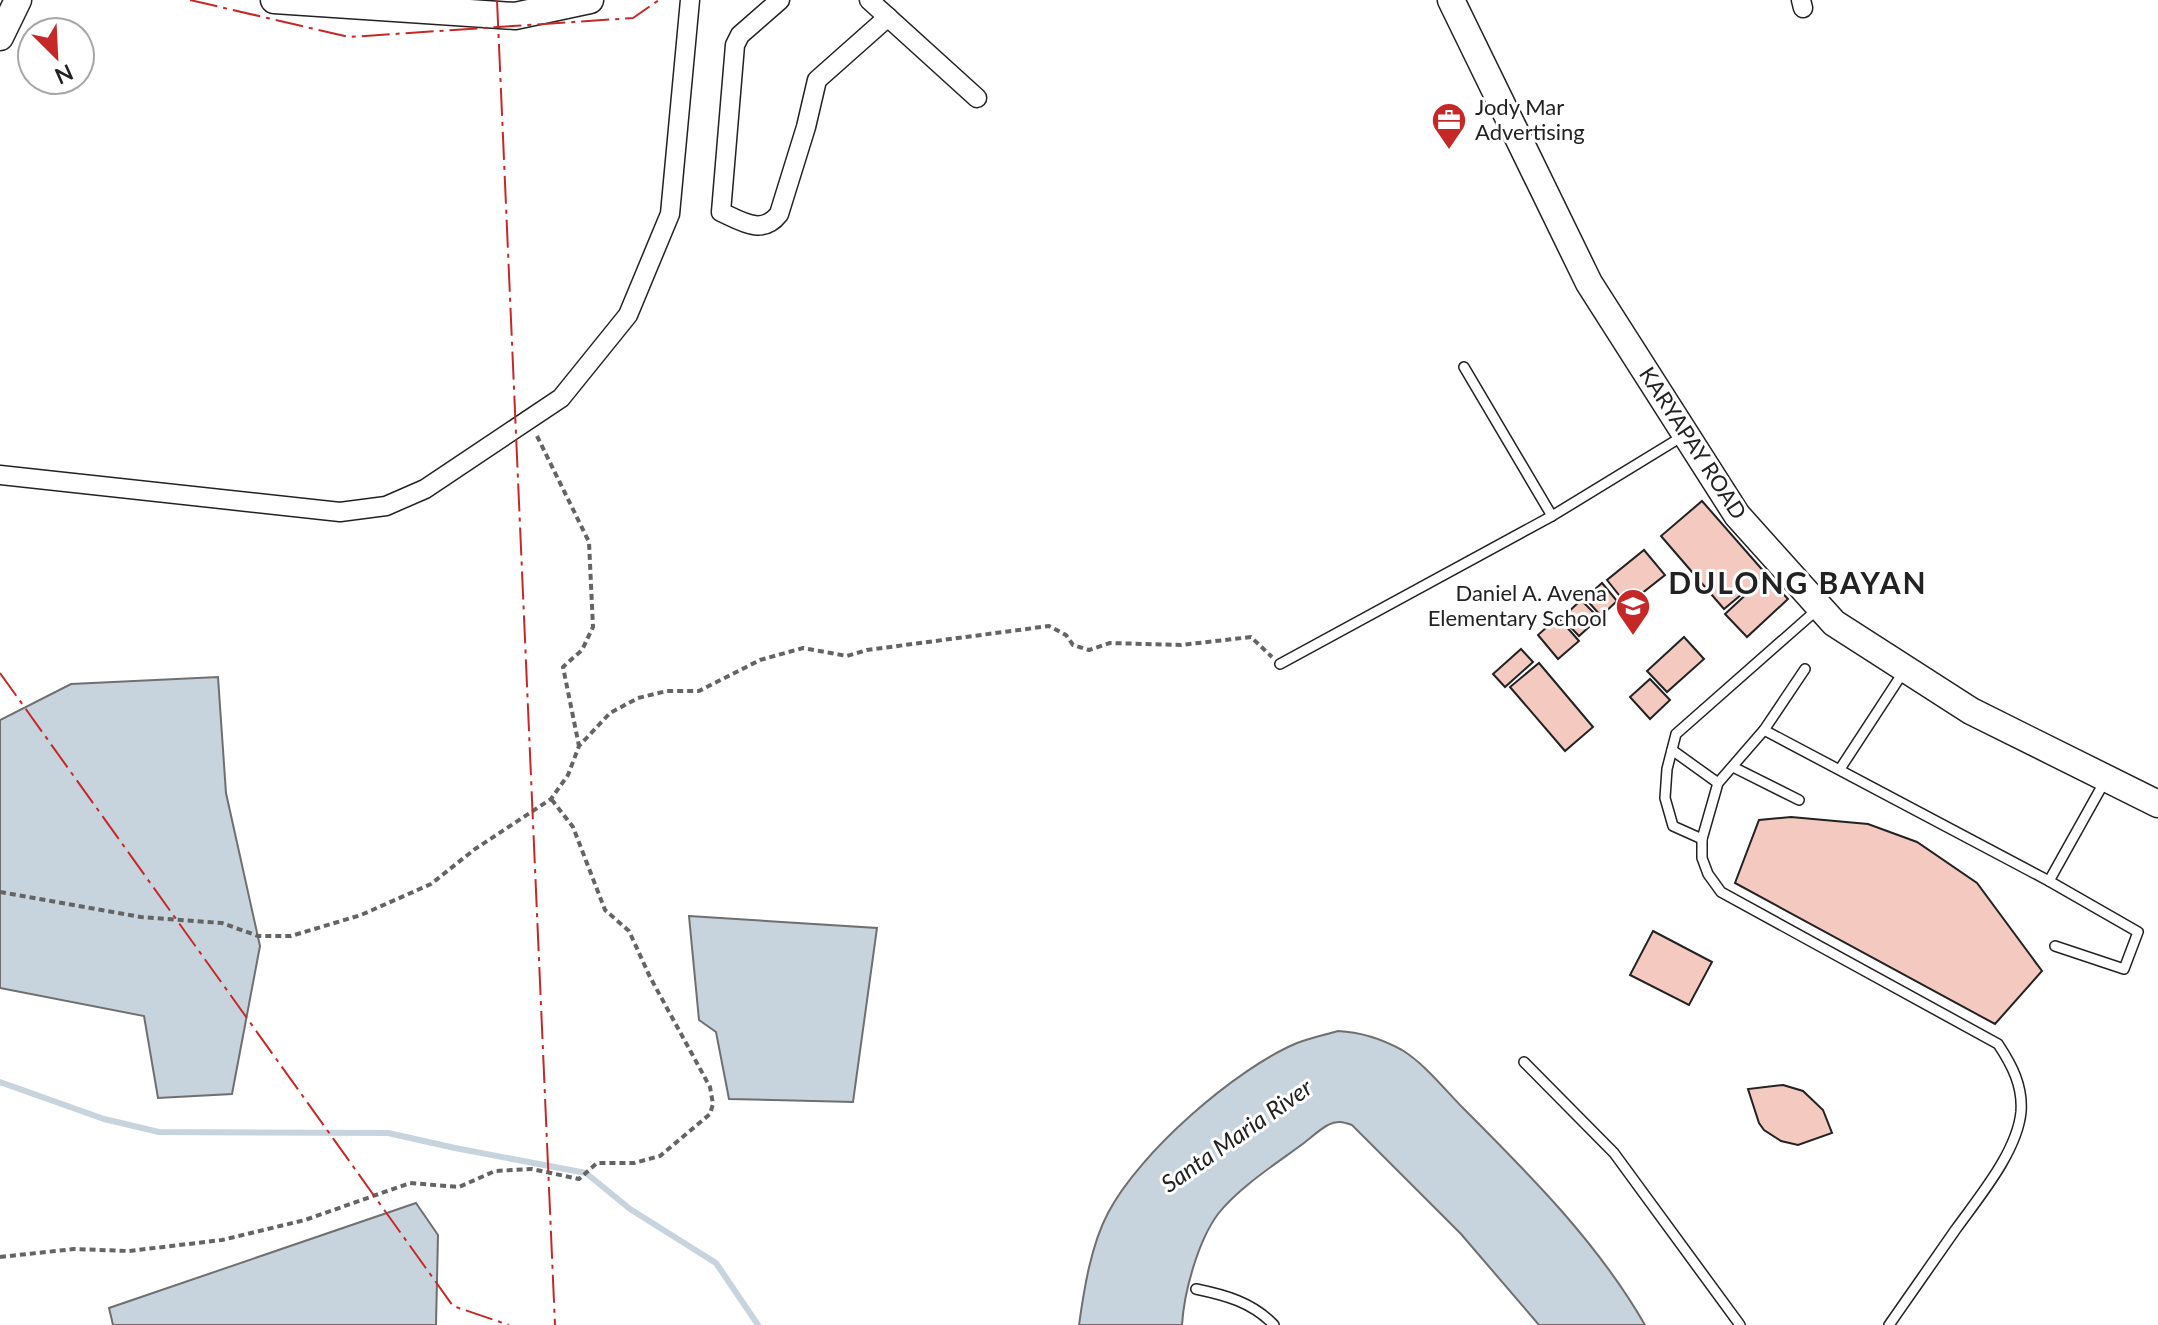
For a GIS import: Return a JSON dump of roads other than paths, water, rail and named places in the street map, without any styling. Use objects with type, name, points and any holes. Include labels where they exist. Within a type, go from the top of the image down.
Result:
[{"type":"main road","points":[[0,37],[18,0]]},
{"type":"main road","points":[[274,0],[515,16],[590,0]]},
{"type":"main road","name":"KARYAPAY ROAD","points":[[1451,0],[1589,283],[1737,515],[1834,623],[1971,711],[2158,804]]},
{"type":"street","points":[[0,475],[340,512],[386,506],[425,489],[561,398],[628,315],[670,214],[690,0]]},
{"type":"street","points":[[780,0],[740,35],[735,45],[721,212],[754,226],[772,222],[779,214],[817,80],[888,17]]},
{"type":"street","points":[[869,0],[977,98]]},
{"type":"lane","points":[[1464,367],[1552,516]]},
{"type":"lane","points":[[1280,664],[1552,516],[1686,434]]},
{"type":"lane","points":[[1702,839],[1673,826],[1665,798],[1667,769],[1676,734],[1820,607]]},
{"type":"lane","points":[[1805,669],[1764,730],[1718,783],[1702,839],[1702,858],[1708,874],[1721,892],[1974,1028],[1998,1044],[2012,1064],[2019,1082],[2021,1112],[2015,1137],[1990,1182],[1889,1325]]},
{"type":"lane","points":[[1840,769],[1905,669]]},
{"type":"lane","points":[[1764,730],[2049,881],[2138,932],[2124,969],[2055,946]]},
{"type":"lane","points":[[1672,750],[1718,783]]},
{"type":"lane","points":[[1733,767],[1799,800]]},
{"type":"lane","points":[[2049,881],[2107,779]]},
{"type":"lane","points":[[1524,1062],[1614,1153],[1740,1325]]},
{"type":"lane","points":[[1196,1289],[1229,1295],[1263,1314],[1274,1325]]},
{"type":"water","points":[[218,677],[226,793],[260,946],[232,1094],[158,1098],[144,1016],[0,988],[0,720],[71,684]]},
{"type":"water","points":[[689,916],[877,928],[853,1102],[729,1099],[716,1032],[699,1020]]},
{"type":"water","name":"Santa Maria River","points":[[1338,1031],[1387,1043],[1402,1050],[1427,1070],[1562,1211],[1606,1266],[1645,1325],[1539,1325],[1461,1234],[1352,1125],[1340,1122],[1331,1123],[1258,1176],[1218,1214],[1204,1238],[1193,1267],[1182,1325],[1079,1325],[1089,1268],[1102,1226],[1122,1190],[1142,1165],[1191,1115],[1246,1072],[1297,1043]]},
{"type":"water","points":[[416,1203],[438,1235],[436,1325],[113,1325],[109,1308]]},
{"type":"waterway","points":[[0,1082],[104,1119],[159,1132],[388,1133],[586,1173],[630,1209],[716,1263],[758,1325]]},
{"type":"place","name":"Jody Mar Advertising","points":[[1449,151]]},
{"type":"place","name":"Daniel A. Avena Elementary School","points":[[1633,637]]},
{"type":"district","name":"DULONG BAYAN","points":[[1798,584]]}]
